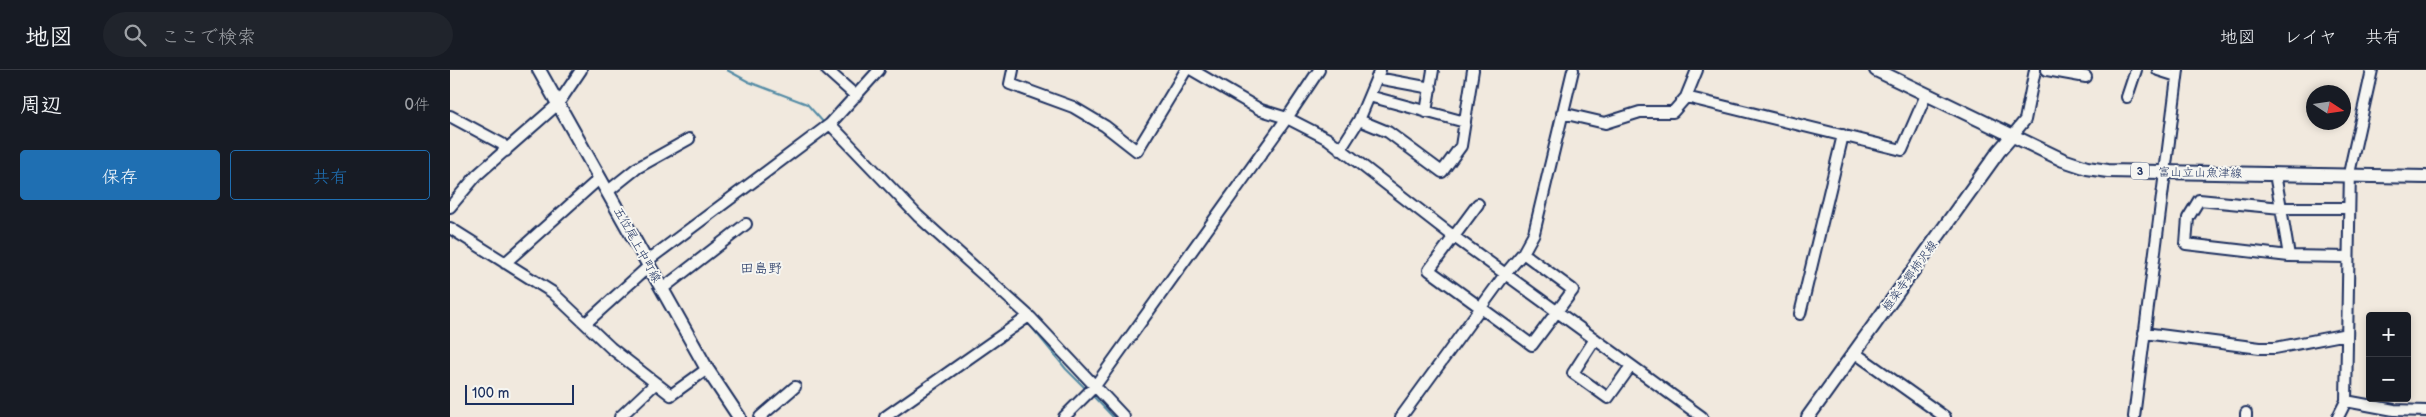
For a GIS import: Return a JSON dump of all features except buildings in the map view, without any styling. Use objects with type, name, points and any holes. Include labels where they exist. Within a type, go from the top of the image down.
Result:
[{"type":"main road","name":"五位尾上中町線","points":[[539,70],[708,369],[739,417]]},
{"type":"main road","name":"富山立山魚津線","points":[[1876,70],[2063,160],[2087,168],[2108,171],[2426,177]]},
{"type":"main road","name":"極楽寺郷柿沢線","points":[[1808,417],[1999,151],[2012,136]]},
{"type":"street","points":[[450,207],[477,175],[558,104],[581,70]]},
{"type":"street","points":[[826,70],[856,96]]},
{"type":"street","points":[[586,323],[648,264],[830,124],[879,70]]},
{"type":"street","points":[[1013,70],[1010,84],[1073,107],[1106,126],[1137,151],[1186,70]]},
{"type":"street","points":[[1192,70],[1261,110],[1287,118],[1317,133],[1453,236],[1702,417]]},
{"type":"street","points":[[1064,417],[1094,386],[1287,118],[1319,70]]},
{"type":"street","points":[[1426,112],[1433,70]]},
{"type":"street","points":[[1360,120],[1388,132],[1442,172],[1461,146],[1473,70]]},
{"type":"street","points":[[1401,417],[1506,273],[1523,253],[1534,233],[1573,70]]},
{"type":"street","points":[[1562,113],[1605,123],[1640,112],[1673,112],[1686,97],[1697,70]]},
{"type":"street","points":[[2012,136],[2025,120],[2035,70]]},
{"type":"street","points":[[2047,70],[2086,77]]},
{"type":"street","points":[[2127,97],[2136,70]]},
{"type":"street","points":[[2134,417],[2177,73],[2158,70]]},
{"type":"street","points":[[2338,417],[2346,401],[2349,176],[2372,70]]},
{"type":"street","points":[[1340,150],[1360,120],[1379,74],[1430,88]]},
{"type":"street","points":[[1686,97],[1902,150],[1926,94]]},
{"type":"street","points":[[1369,96],[1464,122]]},
{"type":"street","points":[[450,116],[502,144],[506,150]]},
{"type":"street","points":[[830,124],[918,216],[1029,316],[1124,417]]},
{"type":"street","points":[[1800,314],[1843,135]]},
{"type":"street","points":[[607,192],[637,168],[689,139]]},
{"type":"street","points":[[2275,174],[2290,256]]},
{"type":"street","points":[[505,263],[600,178]]},
{"type":"street","points":[[2348,208],[2280,208],[2199,200],[2188,218],[2186,244],[2290,256],[2348,257]]},
{"type":"street","points":[[1478,204],[1429,270],[1480,309],[1532,345],[1573,290],[1523,253]]},
{"type":"street","points":[[662,289],[746,224]]},
{"type":"street","points":[[450,228],[552,292],[611,348],[671,395],[708,369]]},
{"type":"street","points":[[885,417],[1029,316]]},
{"type":"street","points":[[2144,333],[2260,348],[2275,348],[2348,334]]},
{"type":"street","points":[[1595,339],[1572,373],[1608,398],[1631,366]]},
{"type":"street","points":[[1855,353],[1944,417]]},
{"type":"street","points":[[620,417],[656,383]]},
{"type":"street","points":[[760,417],[795,387]]},
{"type":"street","points":[[2346,401],[2394,410],[2426,411]]},
{"type":"waterway","points":[[727,70],[749,82],[807,104],[824,123]]},
{"type":"waterway","points":[[857,160],[890,194]]},
{"type":"waterway","points":[[1004,300],[1022,317]]},
{"type":"waterway","points":[[1029,324],[1066,369],[1087,390]]},
{"type":"waterway","points":[[1092,395],[1113,417]]},
{"type":"district","name":"田島野","points":[[761,268]]}]
